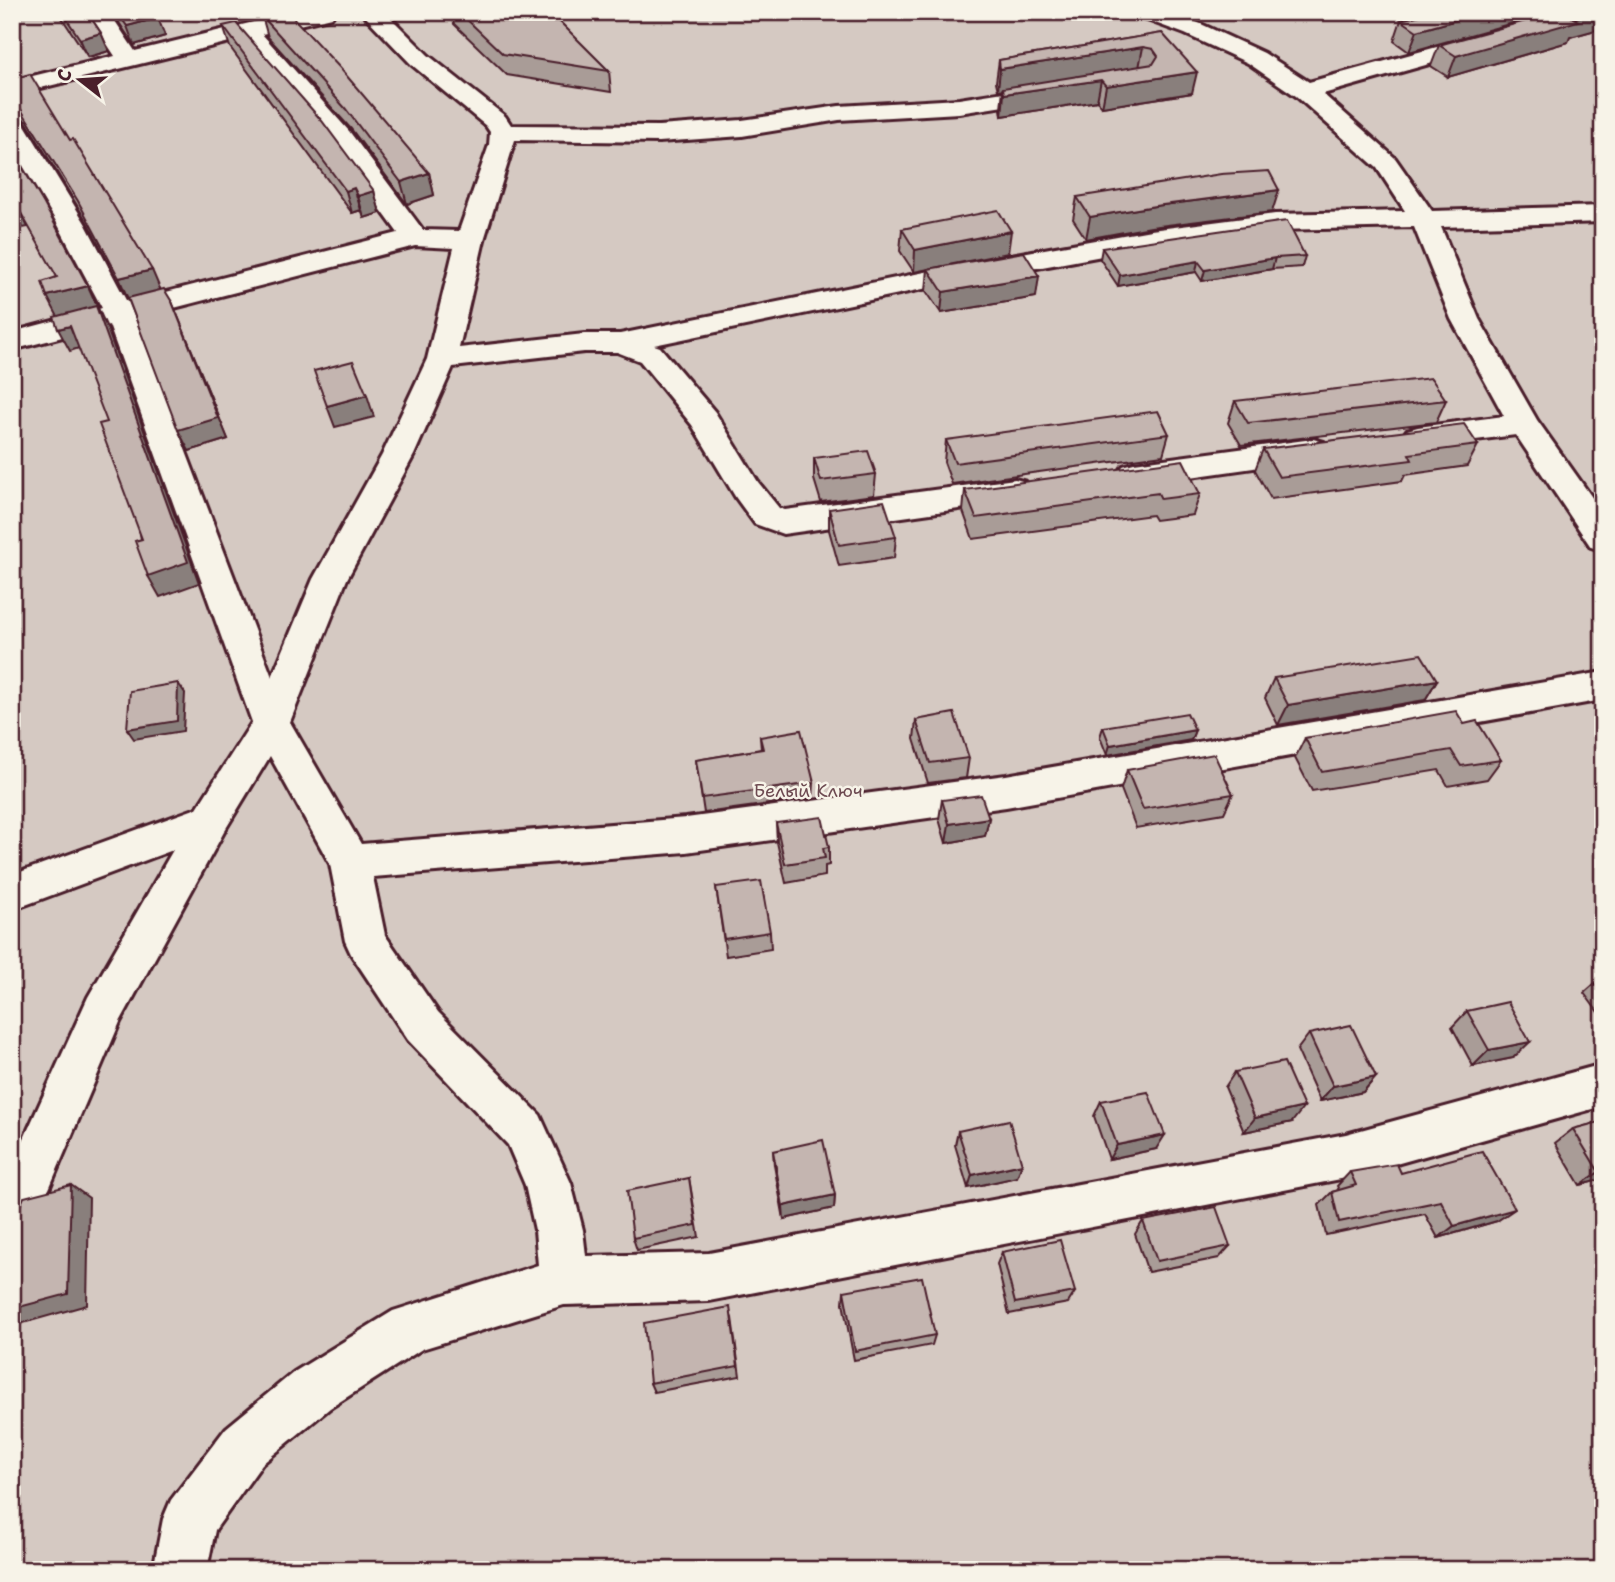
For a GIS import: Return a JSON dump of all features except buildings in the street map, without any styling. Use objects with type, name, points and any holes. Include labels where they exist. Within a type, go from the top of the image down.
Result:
[{"type":"lane","points":[[97,12],[129,59]]},
{"type":"lane","points":[[12,88],[324,12]]},
{"type":"lane","points":[[12,1219],[103,1012],[211,819],[271,723],[330,579],[398,454],[442,359],[470,240],[502,145],[503,132],[496,121],[420,60],[372,12]]},
{"type":"lane","points":[[1147,12],[1193,29],[1256,58],[1305,90],[1386,163],[1424,219],[1465,319],[1524,424],[1590,500],[1603,539]]},
{"type":"lane","points":[[247,31],[341,136],[415,238]]},
{"type":"lane","points":[[1305,90],[1506,35]]},
{"type":"lane","points":[[503,132],[659,134],[743,128],[839,113],[960,106],[1075,88]]},
{"type":"lane","points":[[12,125],[71,223],[118,313],[271,723],[350,862],[366,941],[423,1026],[524,1130],[548,1183],[559,1230],[564,1281]]},
{"type":"lane","points":[[442,359],[584,343],[620,343],[965,271],[1230,227],[1424,219],[1544,220],[1603,214]]},
{"type":"lane","points":[[12,341],[383,243],[415,238],[470,240]]},
{"type":"lane","points":[[620,343],[650,354],[704,419],[747,490],[767,516],[783,522],[1041,487]]},
{"type":"lane","points":[[1386,441],[1524,424]]},
{"type":"lane","points":[[1110,477],[1345,446]]},
{"type":"lane","points":[[350,862],[686,835],[1006,791],[1603,686]]},
{"type":"lane","points":[[12,893],[211,819]]},
{"type":"lane","points":[[180,1570],[190,1519],[244,1446],[313,1390],[410,1328],[564,1281],[709,1277],[1346,1156],[1603,1085]]},
{"type":"green space","name":"Белый Ключ","points":[[12,12],[1603,12],[1603,1570],[12,1570]]}]
